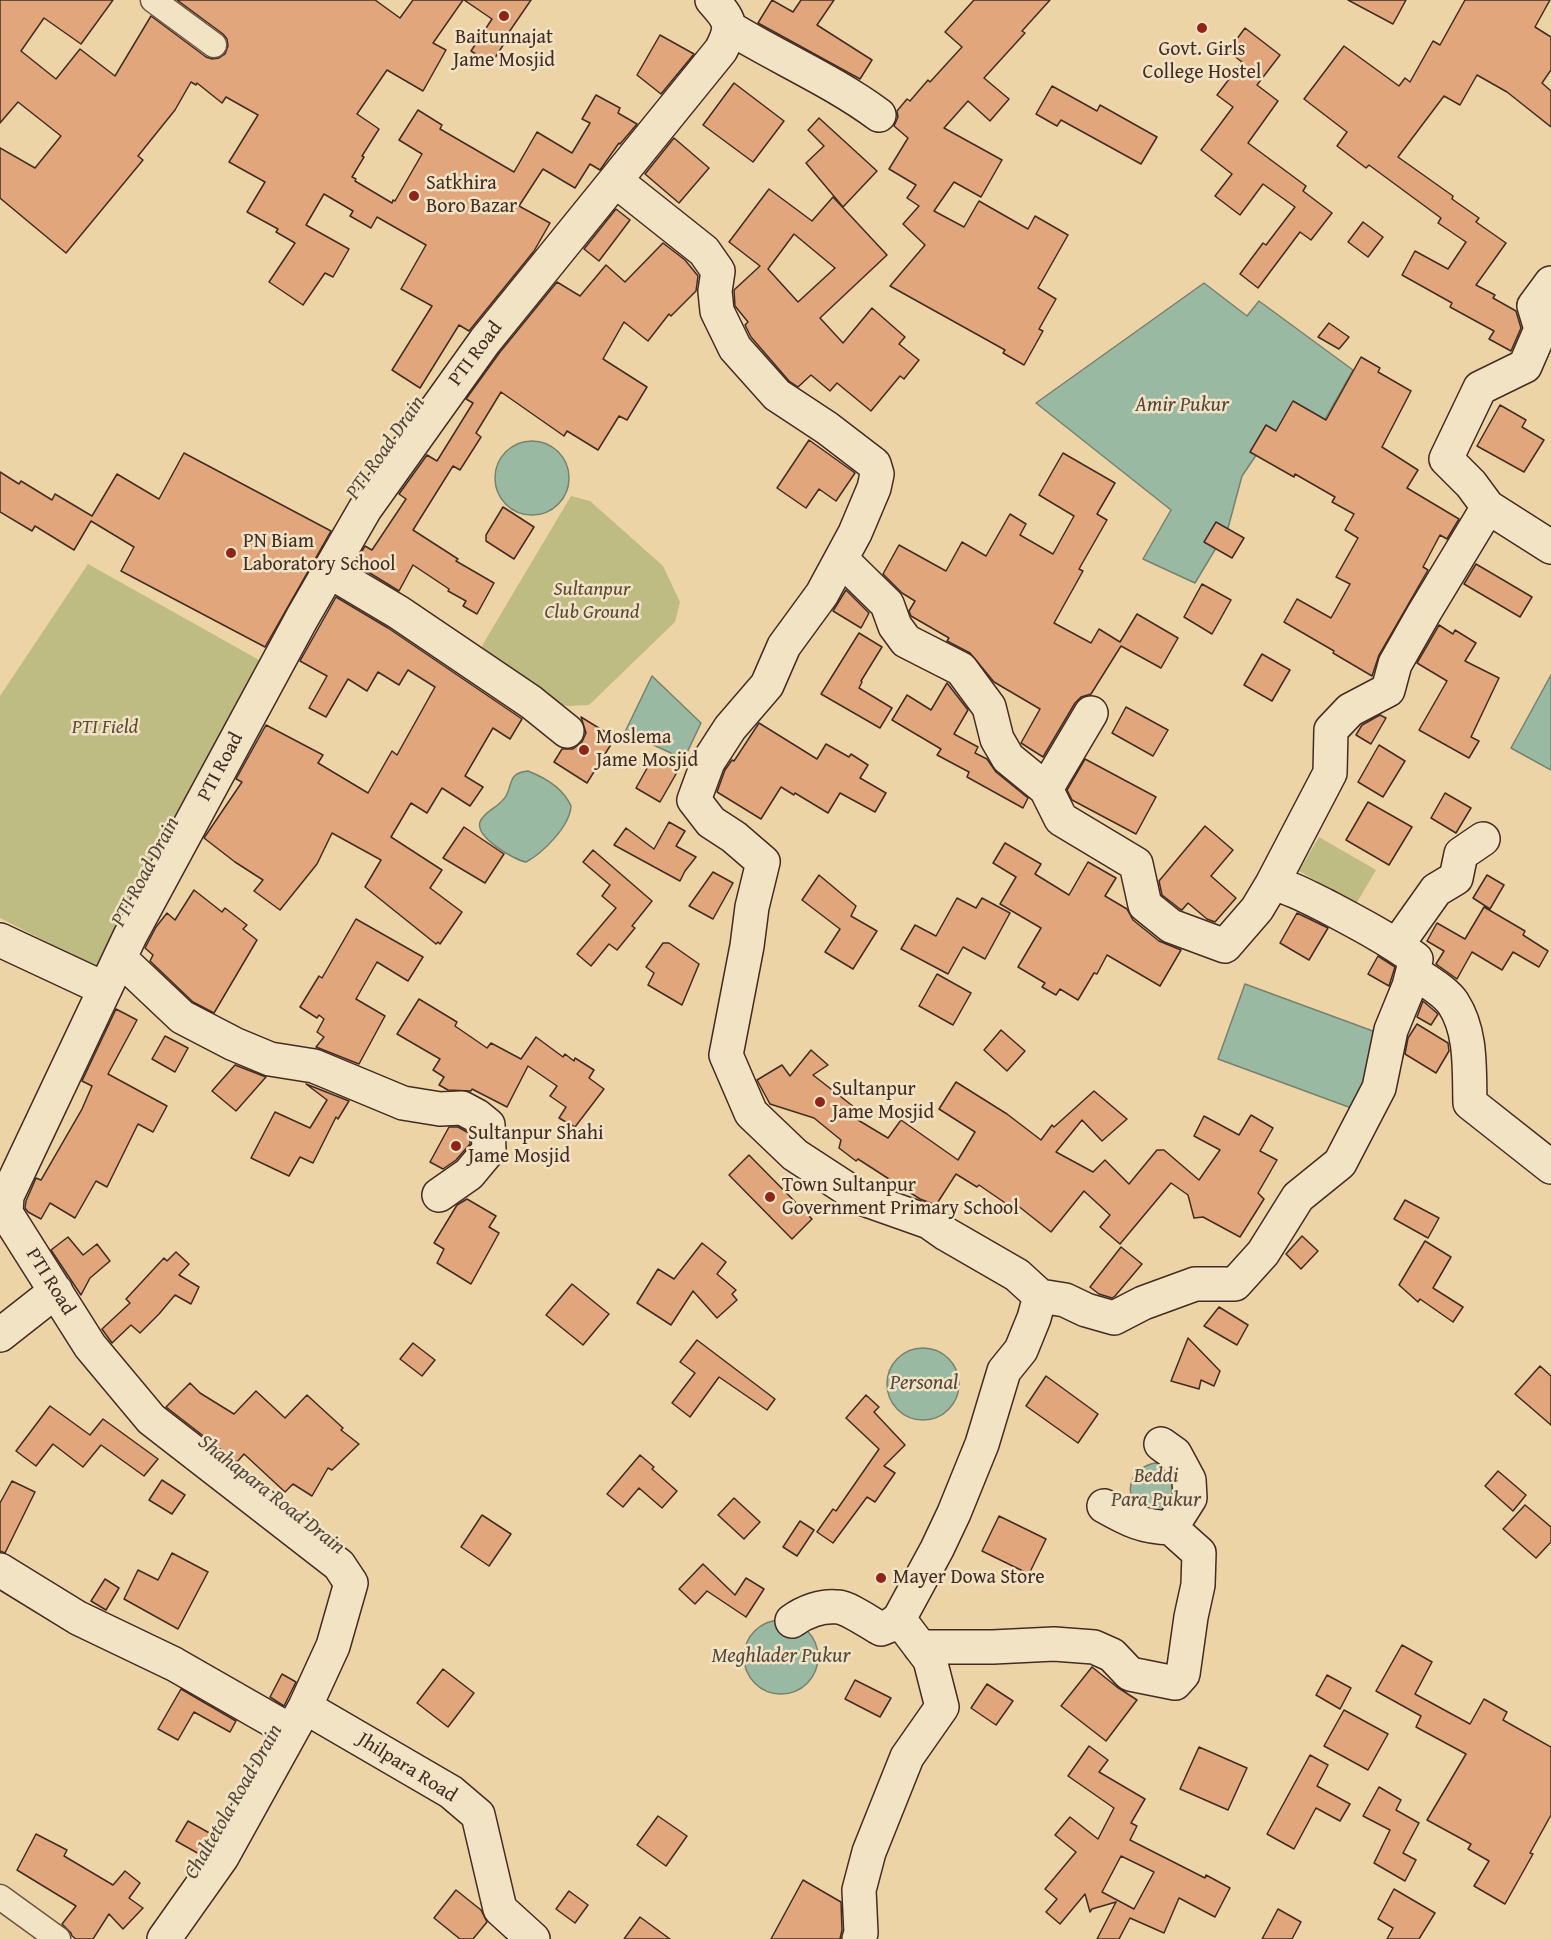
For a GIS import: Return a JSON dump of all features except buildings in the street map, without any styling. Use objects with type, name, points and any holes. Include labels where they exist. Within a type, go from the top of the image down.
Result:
[{"type":"street","points":[[153,0],[214,45]]},
{"type":"street","points":[[712,0],[727,18],[730,28],[766,50],[801,67],[837,90],[859,100],[879,115]]},
{"type":"street","name":"PTI Road","points":[[164,1939],[222,1857],[298,1719],[333,1646],[351,1583],[339,1565],[151,1419],[90,1346],[6,1213],[7,1196],[142,915],[365,509],[485,341],[714,60],[727,39],[730,28]]},
{"type":"street","points":[[616,181],[704,251],[718,271],[715,291],[717,311],[735,348],[742,356],[777,395],[827,428],[874,464],[877,474],[874,488],[855,533],[822,594],[784,646],[767,685],[730,728],[708,762],[694,800],[711,822],[734,837],[763,862],[752,907],[747,946],[726,1055],[751,1113],[795,1155],[861,1198],[930,1222],[946,1234],[1017,1275],[1040,1296],[1065,1300],[1086,1310],[1114,1318],[1143,1303],[1195,1284],[1235,1284],[1263,1253],[1298,1197],[1340,1163],[1379,1088],[1405,958],[1436,890],[1456,878],[1461,854],[1483,839]]},
{"type":"street","points":[[1551,283],[1534,306],[1540,329],[1525,366],[1480,388],[1446,459],[1471,484],[1488,507],[1551,547]]},
{"type":"street","points":[[841,559],[887,604],[895,626],[906,641],[961,669],[989,707],[997,738],[1008,758],[1046,789],[1061,819],[1136,864],[1145,905],[1172,926],[1225,946],[1257,909],[1330,773],[1331,730],[1350,710],[1388,690],[1395,664],[1488,507]]},
{"type":"street","points":[[329,571],[398,612],[531,702],[567,731]]},
{"type":"street","points":[[1046,789],[1091,713]]},
{"type":"street","points":[[1272,884],[1298,892],[1405,958],[1442,991],[1453,1003],[1467,1034],[1470,1102],[1551,1167]]},
{"type":"street","points":[[0,940],[112,975],[128,966],[182,1017],[234,1044],[270,1059],[314,1066],[403,1103],[440,1109],[462,1108],[477,1116],[488,1125],[489,1150],[469,1174],[440,1195]]},
{"type":"street","points":[[0,1335],[56,1291]]},
{"type":"street","points":[[792,1621],[802,1613],[839,1606],[881,1629],[899,1619],[954,1513],[981,1444],[1004,1371],[1021,1350],[1040,1296]]},
{"type":"street","points":[[1161,1444],[1175,1454],[1189,1480],[1190,1498],[1171,1528]]},
{"type":"street","points":[[920,1647],[1054,1644],[1094,1647],[1112,1655],[1130,1674],[1175,1683],[1183,1674],[1198,1585],[1199,1553],[1171,1528],[1150,1528],[1131,1521],[1104,1506]]},
{"type":"street","name":"Jhilpara Road","points":[[0,1570],[78,1618],[451,1792],[477,1815],[500,1909],[533,1939]]},
{"type":"street","points":[[859,1939],[861,1933],[859,1890],[869,1852],[908,1757],[942,1707],[930,1660],[899,1619]]},
{"type":"street","points":[[877,1856],[914,1759],[946,1711]]},
{"type":"street","points":[[0,1897],[58,1939]]},
{"type":"green space","name":"Sultanpur Club Ground","points":[[571,496],[590,501],[663,566],[680,602],[675,622],[589,705],[568,706],[545,701],[479,659],[483,644]]},
{"type":"green space","name":"PTI Field","points":[[88,564],[259,660],[98,968],[0,918],[0,696]]},
{"type":"green space","points":[[1319,837],[1376,870],[1356,904],[1299,871]]},
{"type":"water","name":"Amir Pukur","points":[[1204,283],[1247,316],[1259,301],[1353,370],[1319,430],[1263,445],[1242,476],[1228,528],[1195,583],[1143,559],[1171,510],[1036,403]]},
{"type":"water","points":[[532,441],[546,444],[558,452],[566,464],[569,478],[566,492],[558,504],[546,512],[532,515],[518,512],[506,504],[498,492],[495,478],[498,464],[506,452],[518,444]]},
{"type":"water","points":[[1551,675],[1551,770],[1511,748]]},
{"type":"water","points":[[652,676],[701,723],[684,759],[625,732]]},
{"type":"water","points":[[528,771],[553,784],[571,806],[561,830],[540,852],[526,862],[513,857],[489,841],[480,828],[480,822],[506,796],[514,776]]},
{"type":"water","points":[[1245,984],[1381,1034],[1354,1109],[1218,1059]]},
{"type":"water","name":"Personal","points":[[923,1348],[943,1354],[953,1364],[959,1384],[953,1404],[943,1414],[923,1420],[903,1414],[893,1404],[887,1384],[893,1364],[903,1354]]},
{"type":"water","name":"Beddi Para Pukur","points":[[1155,1463],[1163,1464],[1182,1482],[1169,1513],[1136,1507],[1132,1500],[1132,1480],[1141,1469]]},
{"type":"water","name":"Meghlader Pukur","points":[[781,1620],[802,1626],[812,1636],[818,1657],[812,1678],[802,1688],[781,1694],[760,1688],[750,1678],[744,1657],[750,1636],[760,1626]]},
{"type":"place","name":"Baitunnajat Jame Mosjid","points":[[504,16]]},
{"type":"place","name":"Govt. Girls College Hostel","points":[[1202,28]]},
{"type":"place","name":"Satkhira Boro Bazar","points":[[414,196]]},
{"type":"place","name":"PN Biam Laboratory School","points":[[231,553]]},
{"type":"place","name":"Moslema Jame Mosjid","points":[[584,750]]},
{"type":"place","name":"Sultanpur Jame Mosjid","points":[[820,1102]]},
{"type":"place","name":"Sultanpur Shahi Jame Mosjid","points":[[456,1146]]},
{"type":"place","name":"Town Sultanpur Government Primary School","points":[[770,1197]]},
{"type":"place","name":"Mayer Dowa Store","points":[[881,1578]]},
{"type":"water label","name":"PTI Road Drain","points":[[386,448]]},
{"type":"water label","name":"PTI Road Drain","points":[[146,872]]},
{"type":"water label","name":"Shahapara Road Drain","points":[[271,1495]]},
{"type":"water label","name":"Chaltetola Road Drain","points":[[234,1802]]}]
